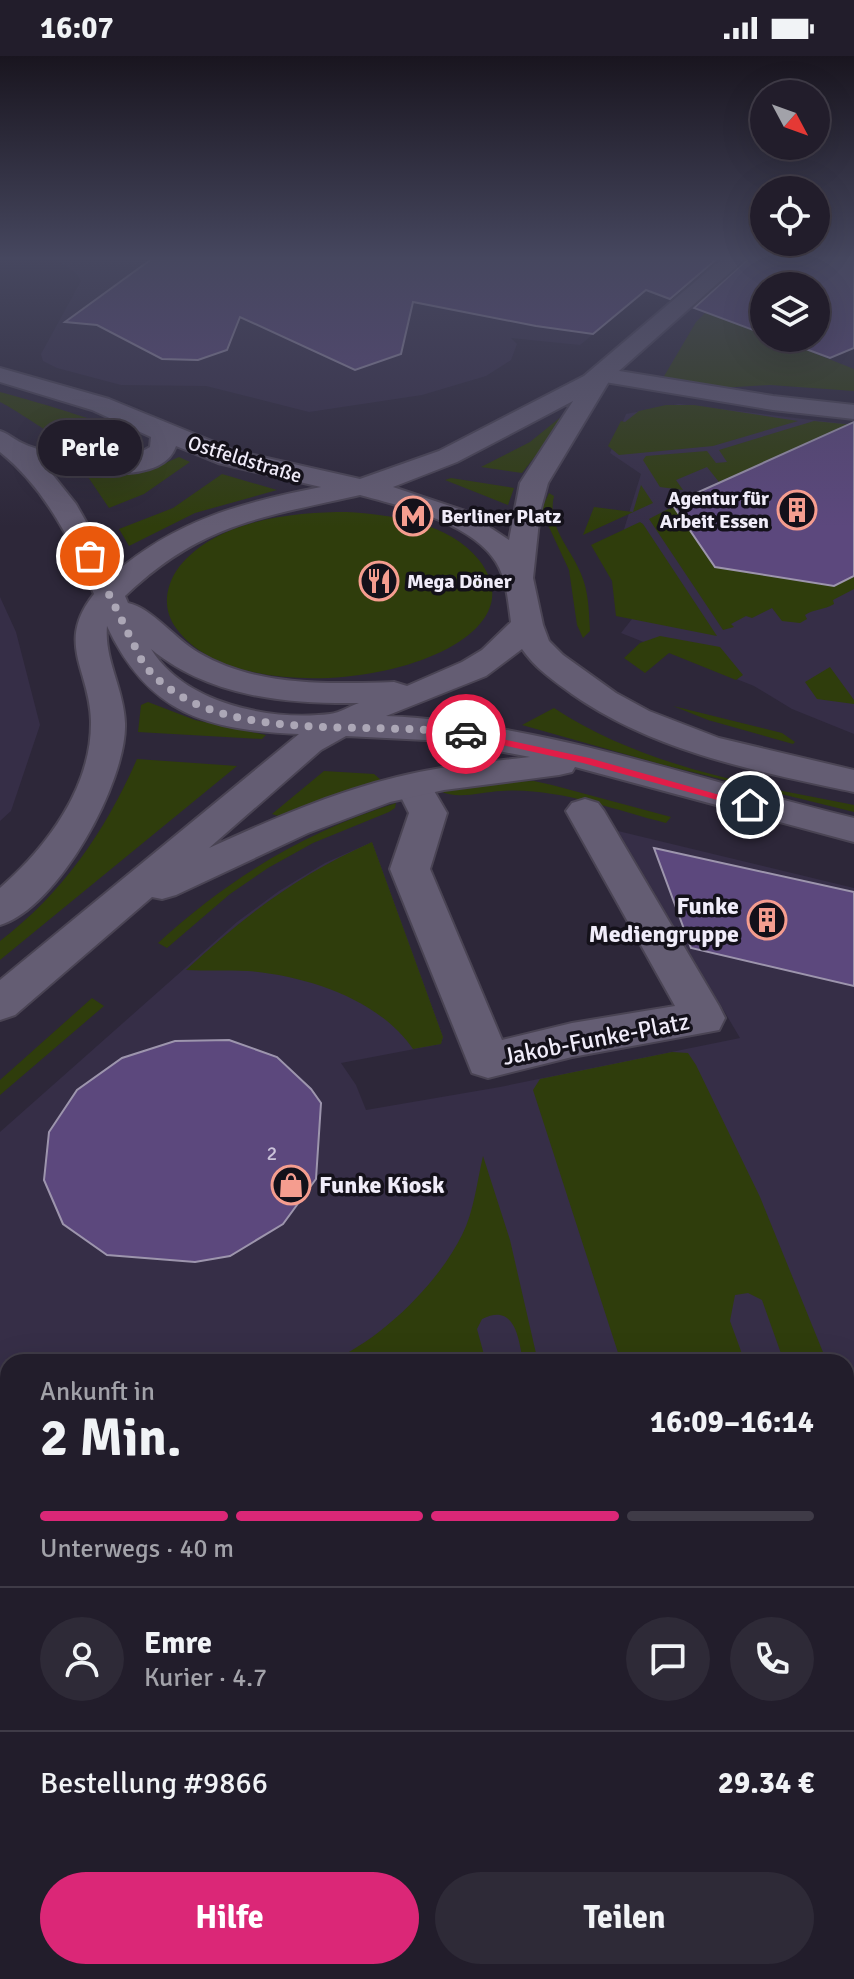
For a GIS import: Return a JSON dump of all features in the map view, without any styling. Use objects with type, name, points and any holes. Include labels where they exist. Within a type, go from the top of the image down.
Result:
[{"type":"main road","points":[[630,348],[601,375],[534,483],[526,512],[519,577],[526,623],[535,645],[586,689],[648,725],[717,749],[854,781]]},
{"type":"main road","name":"Ostfeldstraße","points":[[0,375],[134,417],[225,457],[415,502],[470,525],[504,551],[519,577]]},
{"type":"main road","points":[[0,911],[40,874],[58,852],[92,795],[108,724],[106,704],[90,656],[89,634],[98,610],[110,594],[163,549],[214,522],[251,510],[357,489],[413,472],[601,375],[773,403],[854,412]]},
{"type":"main road","points":[[7,444],[92,464],[130,465],[162,450],[164,437],[160,430]]},
{"type":"main road","points":[[7,444],[50,488],[77,531],[143,663],[153,676],[180,697],[207,710],[252,721],[462,733],[585,760],[854,830]]},
{"type":"main road","points":[[110,594],[174,652],[229,679],[311,692],[426,691]]},
{"type":"main road","points":[[0,1004],[283,764],[338,725],[449,682],[495,656],[526,623]]},
{"type":"main road","points":[[113,910],[320,813],[378,793],[440,780],[585,760]]},
{"type":"main road","name":"Jakob-Funke-Platz","points":[[420,797],[428,813],[410,869],[488,1061],[572,1040],[703,1018],[585,811]]},
{"type":"shaded area","points":[[44,348],[516,348],[511,360],[486,376],[422,395],[309,412],[206,386],[121,385],[57,368],[43,361],[41,354]]},
{"type":"shaded area","points":[[679,404],[854,425],[854,734],[792,709],[754,686],[621,633],[632,619],[617,552],[641,474],[610,453],[626,414]]},
{"type":"shaded area","points":[[0,597],[16,632],[40,725],[11,811],[0,821]]},
{"type":"shaded area","points":[[618,831],[854,888],[854,1354],[0,1354],[0,1132],[237,922],[325,863],[372,842],[443,1037],[441,1044],[341,1063],[356,1085],[366,1110],[500,1087],[740,1038]]},
{"type":"green space","points":[[681,348],[811,352],[854,369],[854,391],[770,385],[720,388],[663,378]]},
{"type":"green space","points":[[0,392],[98,422],[141,443],[128,454],[111,457],[92,453],[50,433],[0,402]]},
{"type":"green space","points":[[666,405],[694,405],[798,421],[713,446],[619,455],[608,446],[621,421],[625,422],[639,411]]},
{"type":"green space","points":[[562,416],[566,417],[522,473],[481,467],[530,442]]},
{"type":"green space","points":[[814,421],[854,425],[719,482],[707,467],[676,480],[683,490],[660,487],[643,460],[646,456],[707,451],[716,463],[727,462],[719,450]]},
{"type":"green space","points":[[179,457],[190,462],[144,494],[109,508],[86,474],[147,471]]},
{"type":"green space","points":[[222,474],[277,490],[195,513],[129,546],[119,529],[173,508]]},
{"type":"green space","points":[[451,478],[514,488],[508,505],[445,480]]},
{"type":"green space","points":[[641,485],[653,503],[583,535],[594,507],[633,512]]},
{"type":"green space","points":[[549,493],[554,496],[554,519],[558,530],[586,588],[590,631],[583,638],[577,625],[569,570],[541,510]]},
{"type":"green space","points":[[674,506],[715,567],[834,586],[854,576],[854,589],[833,600],[834,604],[805,615],[807,619],[800,623],[782,621],[772,608],[752,618],[746,616],[731,624],[734,627],[723,630],[649,519]]},
{"type":"green space","points":[[347,512],[419,523],[467,547],[479,560],[492,597],[476,628],[438,653],[385,670],[325,678],[265,674],[213,658],[176,628],[167,605],[168,590],[179,567],[195,551],[234,529],[256,522],[303,514]]},
{"type":"green space","points":[[640,522],[717,636],[616,616],[612,581],[591,545]]},
{"type":"green space","points":[[660,636],[720,647],[743,675],[736,680],[669,653],[645,673],[624,658],[640,643]]},
{"type":"green space","points":[[830,667],[854,704],[817,699],[805,682]]},
{"type":"green space","points":[[148,702],[195,720],[266,735],[262,739],[138,732],[141,705]]},
{"type":"green space","points":[[673,706],[782,733],[795,742],[793,744],[708,720]]},
{"type":"green space","points":[[554,708],[588,728],[661,759],[737,781],[854,805],[854,812],[660,764],[522,725]]},
{"type":"green space","points":[[137,759],[237,766],[0,960],[0,941],[44,902],[80,859],[111,811]]},
{"type":"green space","points":[[324,771],[374,774],[381,780],[278,816],[272,814]]},
{"type":"green space","points":[[534,781],[671,817],[666,823],[543,792],[501,791],[462,795],[440,791],[499,782]]},
{"type":"green space","points":[[396,803],[389,812],[313,843],[268,868],[230,894],[167,948],[158,943],[212,898],[269,860],[330,828]]},
{"type":"green space","points":[[372,842],[443,1037],[441,1044],[413,1049],[399,1031],[361,1004],[340,993],[293,978],[248,971],[186,970],[230,931],[296,882]]},
{"type":"green space","points":[[92,998],[104,1006],[0,1095],[0,1080]]},
{"type":"green space","points":[[672,1052],[688,1053],[760,1197],[824,1354],[781,1354],[762,1300],[748,1293],[735,1295],[730,1321],[742,1354],[618,1354],[533,1090],[540,1079]]},
{"type":"green space","points":[[483,1156],[510,1240],[536,1354],[522,1354],[517,1334],[508,1319],[493,1315],[482,1319],[477,1329],[484,1354],[345,1354],[386,1326],[423,1291],[451,1254],[466,1226]]},
{"type":"building","points":[[140,348],[228,348],[198,360],[162,359]]},
{"type":"building","points":[[307,348],[402,348],[401,354],[355,370]]},
{"type":"building","points":[[830,348],[854,348],[830,358],[814,352],[830,352]]},
{"type":"building","name":"Agentur für Arbeit Essen","points":[[854,422],[854,576],[834,586],[715,567],[672,504]]},
{"type":"building","name":"Funke Mediengruppe","points":[[654,848],[854,892],[854,986],[691,948]]},
{"type":"building","points":[[229,1040],[277,1057],[311,1089],[321,1103],[316,1179],[283,1224],[230,1256],[195,1262],[107,1255],[63,1224],[44,1180],[49,1132],[77,1090],[122,1058],[175,1041]]},
{"type":"way so far","points":[[90,556],[143,663],[166,687],[207,710],[252,721],[466,734]]},
{"type":"place","name":"Agentur für Arbeit Essen","points":[[797,510]]},
{"type":"place","name":"Berliner Platz","points":[[413,516]]},
{"type":"place","name":"Perle","points":[[90,556]]},
{"type":"place","name":"Mega Döner","points":[[379,581]]},
{"type":"place","name":"Funke Mediengruppe","points":[[767,920]]},
{"type":"place","name":"Funke Kiosk","points":[[291,1185]]},
{"type":"route","points":[[466,734],[585,760],[750,805]]}]
